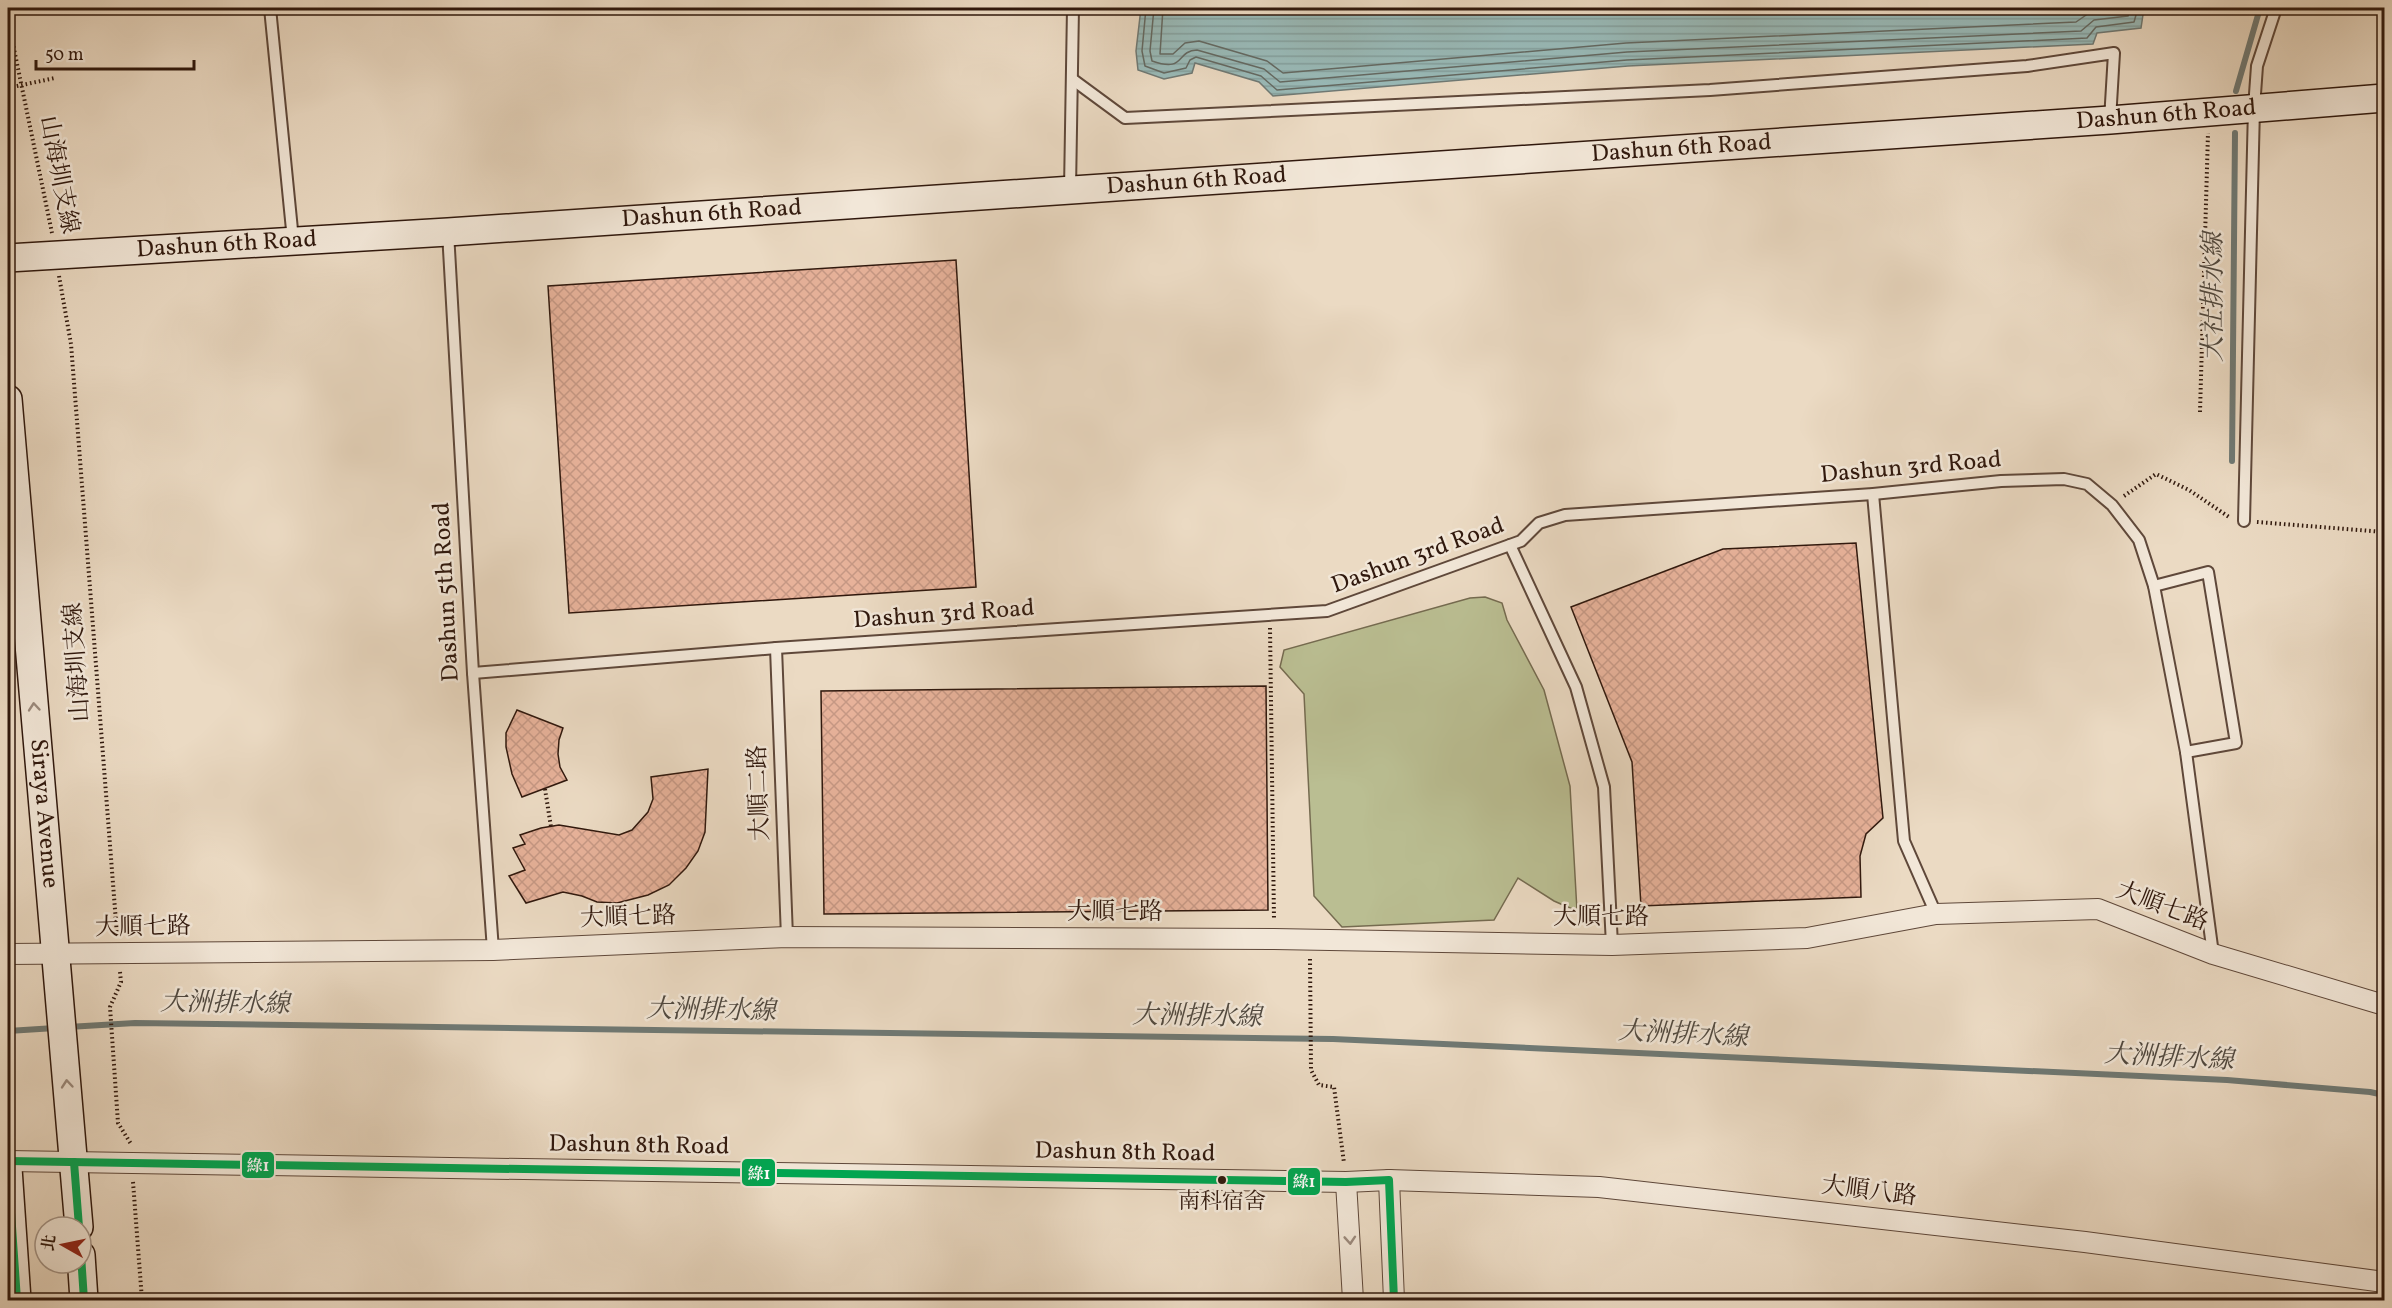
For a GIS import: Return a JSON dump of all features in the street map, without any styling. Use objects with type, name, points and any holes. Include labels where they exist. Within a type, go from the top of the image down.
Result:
[{"type":"street","name":"Dashun 6th Road","points":[[8,258],[448,232],[2110,120],[2385,98]]},
{"type":"street","name":"Siraya Avenue","points":[[8,399],[78,1215]]},
{"type":"street","name":"大順七路","points":[[8,954],[493,950],[787,937],[1274,939],[1612,945],[1808,938],[1936,914],[2098,909],[2213,954],[2385,1005]]},
{"type":"street","points":[[8,1161],[73,1152]]},
{"type":"street","name":"Dashun 8th Road","points":[[73,1152],[132,1163],[1346,1182]]},
{"type":"street","points":[[8,1168],[17,1300]]},
{"type":"street","points":[[1389,1180],[1394,1300]]},
{"type":"street","name":"大順八路","points":[[1346,1182],[1389,1180],[1599,1187],[2085,1242],[2385,1282]]},
{"type":"street","points":[[1346,1182],[1353,1300]]},
{"type":"street","points":[[82,1275],[84,1300]]},
{"type":"lane","points":[[270,8],[293,240]]},
{"type":"lane","points":[[1070,189],[1073,8]]},
{"type":"lane","points":[[2244,521],[2254,108],[2257,66],[2276,8]]},
{"type":"lane","points":[[1072,79],[1125,118],[1721,89],[2027,66],[2114,53],[2110,120]]},
{"type":"lane","name":"Dashun 5th Road","points":[[448,232],[472,673],[493,950]]},
{"type":"lane","name":"Dashun 3rd Road","points":[[472,673],[776,648],[1327,611],[1521,541],[1539,523],[1565,515],[1873,494],[2001,481],[2064,479],[2087,484],[2112,505],[2139,540],[2154,586],[2186,752],[2213,954]]},
{"type":"lane","points":[[1873,494],[1904,841],[1936,914]]},
{"type":"lane","points":[[1510,545],[1576,687],[1604,786],[1612,945]]},
{"type":"lane","points":[[2154,586],[2208,572],[2236,743],[2186,752]]},
{"type":"lane","name":"大順二路","points":[[776,648],[787,937]]},
{"type":"path","name":"山海圳支線","points":[[8,21],[52,234]]},
{"type":"path","points":[[8,88],[56,78]]},
{"type":"path","points":[[2200,412],[2209,112]]},
{"type":"path","name":"山海圳支線","points":[[58,267],[71,344],[121,982],[110,1007],[118,1123],[131,1142],[142,1300]]},
{"type":"path","points":[[1269,615],[1274,939]]},
{"type":"path","points":[[545,789],[551,826]]},
{"type":"path","points":[[1310,961],[1311,1070],[1319,1085],[1334,1087],[1346,1182]]},
{"type":"green space","points":[[1485,597],[1502,603],[1507,620],[1544,690],[1570,786],[1577,911],[1554,901],[1518,878],[1494,920],[1342,927],[1314,896],[1304,694],[1280,667],[1284,650],[1470,598]]},
{"type":"water","points":[[1141,8],[2144,8],[2141,28],[2097,33],[2093,44],[1628,66],[1273,96],[1259,82],[1195,63],[1192,73],[1164,79],[1138,70],[1136,51]]},
{"type":"building","points":[[956,260],[976,587],[569,613],[548,286]]},
{"type":"building","points":[[1856,543],[1883,818],[1866,834],[1860,856],[1861,897],[1641,906],[1632,762],[1571,607],[1723,549]]},
{"type":"building","points":[[1266,686],[1268,910],[824,914],[821,691]]},
{"type":"building","points":[[517,710],[563,728],[558,754],[560,767],[567,780],[522,797],[512,774],[506,747],[506,733]]},
{"type":"building","points":[[708,769],[705,832],[698,851],[686,868],[669,885],[648,895],[617,903],[597,902],[563,892],[526,903],[509,876],[525,870],[513,848],[525,844],[520,835],[559,825],[619,835],[632,830],[648,812],[653,799],[651,777]]},
{"type":"waterway","name":"大社排水線","points":[[2236,91],[2260,8]]},
{"type":"waterway","name":"大社排水線","points":[[2232,461],[2235,133]]},
{"type":"waterway","name":"大洲排水線","points":[[68,1027],[135,1023],[1333,1039],[2227,1080],[2384,1095]]},
{"type":"waterway","name":"大洲排水線","points":[[8,1031],[55,1028]]},
{"type":"transit line","name":"綠1","points":[[8,1161],[1346,1182],[1389,1180],[1394,1300]]},
{"type":"transit line","name":"綠1","points":[[74,1162],[78,1215]]},
{"type":"transit line","name":"綠1","points":[[8,1168],[17,1300]]},
{"type":"transit line","name":"綠1","points":[[82,1275],[84,1300]]},
{"type":"place","name":"南科宿舍","points":[[1222,1180]]}]
